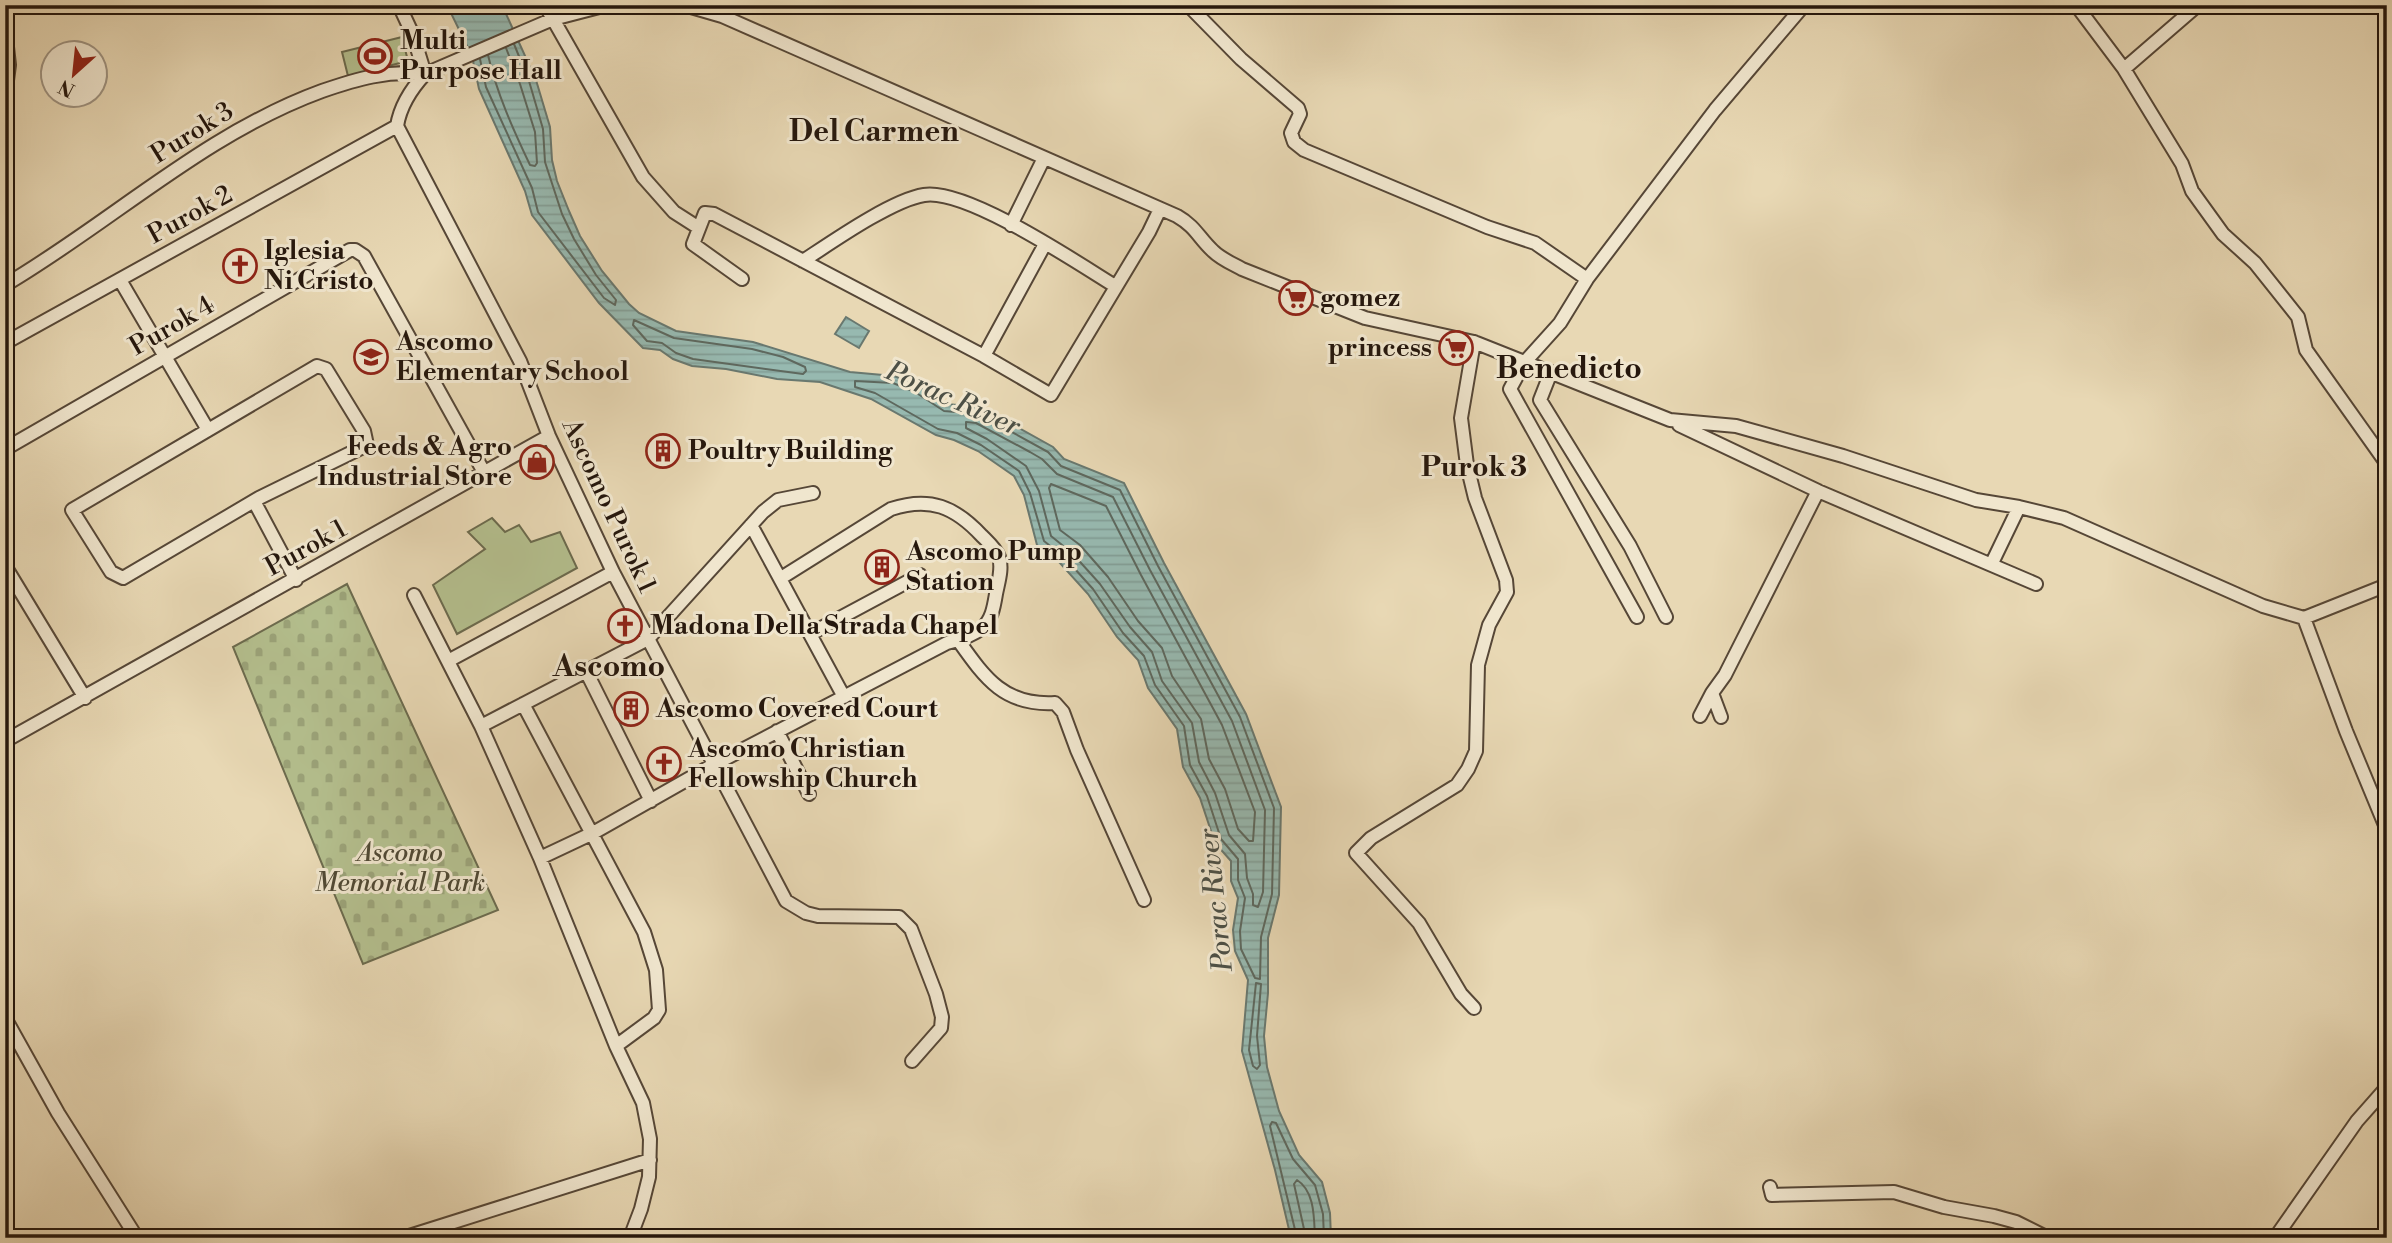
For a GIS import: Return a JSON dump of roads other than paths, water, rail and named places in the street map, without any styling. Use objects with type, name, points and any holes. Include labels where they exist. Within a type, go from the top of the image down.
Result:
[{"type":"street","points":[[399,5],[413,35],[425,74]]},
{"type":"street","points":[[545,5],[643,177],[674,212],[699,228]]},
{"type":"street","points":[[397,126],[404,104],[425,74],[553,19],[607,5]]},
{"type":"street","points":[[684,5],[722,16],[1160,209],[1192,225],[1213,251],[1242,270],[1365,318],[1474,342],[1551,372],[1670,420],[1818,491],[2036,584]]},
{"type":"street","points":[[1188,5],[1241,59],[1298,108],[1300,114],[1290,132],[1294,142],[1304,150],[1487,227],[1535,243],[1587,279]]},
{"type":"street","points":[[1637,617],[1510,389],[1524,363],[1560,323],[1587,279],[1716,110],[1804,5]]},
{"type":"street","points":[[2076,5],[2124,69],[2182,164],[2192,191],[2223,234],[2255,263],[2298,317],[2306,350],[2387,464]]},
{"type":"street","points":[[2124,69],[2197,5]]},
{"type":"street","points":[[5,29],[9,65],[5,96]]},
{"type":"street","name":"Purok 3","points":[[5,285],[35,268],[170,173],[241,128],[291,103],[361,77],[384,73],[425,74]]},
{"type":"street","name":"Purok 2","points":[[5,343],[397,126]]},
{"type":"street","name":"Ascomo Purok 1","points":[[397,126],[520,361],[549,436],[613,572],[786,901],[806,913],[818,916],[899,917],[906,922],[936,994],[942,1017],[941,1028],[912,1060]]},
{"type":"street","points":[[1010,225],[1044,158]]},
{"type":"street","points":[[803,261],[908,199],[935,194],[949,196],[981,208],[1115,286]]},
{"type":"street","points":[[742,279],[693,244],[705,212],[714,214],[984,356],[1051,395],[1149,232],[1160,209]]},
{"type":"street","points":[[984,356],[1045,244]]},
{"type":"street","name":"Purok 4","points":[[5,449],[350,250],[359,251],[364,256],[485,474]]},
{"type":"street","points":[[120,281],[208,430]]},
{"type":"street","points":[[1474,342],[1461,418],[1467,465],[1475,498],[1506,580],[1507,592],[1489,625],[1478,665],[1476,751],[1457,785],[1371,838],[1356,853],[1419,923],[1461,994],[1475,1008]]},
{"type":"street","points":[[317,366],[326,369],[364,431],[367,445],[254,501],[123,578],[111,572],[72,510],[317,366]]},
{"type":"street","points":[[1551,372],[1540,400],[1630,546],[1666,617]]},
{"type":"street","points":[[1670,420],[1737,426],[1843,456],[1976,500],[2064,518],[2263,606],[2304,618],[2387,585]]},
{"type":"street","name":"Purok 1","points":[[5,741],[549,436]]},
{"type":"street","points":[[1700,716],[1724,675],[1818,491]]},
{"type":"street","points":[[481,726],[648,639],[763,512],[778,500],[813,493]]},
{"type":"street","points":[[254,501],[296,580]]},
{"type":"street","points":[[540,858],[593,833],[713,765],[983,628],[990,618],[1001,570],[999,557],[993,547],[968,521],[945,508],[925,502],[891,509],[781,578]]},
{"type":"street","points":[[1992,563],[2019,507]]},
{"type":"street","points":[[751,526],[844,697]]},
{"type":"street","points":[[5,566],[85,698]]},
{"type":"street","points":[[447,661],[613,572]]},
{"type":"street","points":[[810,635],[920,575]]},
{"type":"street","points":[[414,595],[481,726],[540,858],[646,1113],[650,1139],[647,1189],[630,1238]]},
{"type":"street","points":[[2304,618],[2387,830]]},
{"type":"street","points":[[958,640],[1003,694],[1020,701],[1055,704],[1063,712],[1077,751],[1144,900]]},
{"type":"street","points":[[586,671],[651,801]]},
{"type":"street","points":[[1712,693],[1721,717]]},
{"type":"street","points":[[523,704],[644,932],[656,970],[659,1010],[654,1018],[616,1046]]},
{"type":"street","points":[[777,732],[809,794]]},
{"type":"street","points":[[5,1018],[58,1113],[138,1238]]},
{"type":"street","points":[[2275,1238],[2357,1121],[2387,1087]]},
{"type":"street","points":[[403,1238],[650,1160]]},
{"type":"street","points":[[1770,1187],[1772,1195],[1894,1192],[1944,1207],[2015,1222],[2048,1238]]},
{"type":"water","points":[[447,5],[502,5],[536,80],[550,127],[552,160],[557,181],[580,236],[602,271],[639,313],[676,331],[753,342],[850,372],[894,376],[919,386],[946,404],[981,407],[1053,447],[1064,459],[1124,483],[1246,714],[1281,807],[1279,895],[1268,938],[1268,993],[1264,1036],[1267,1067],[1279,1111],[1299,1155],[1322,1182],[1330,1213],[1331,1238],[1291,1238],[1242,1051],[1248,980],[1235,951],[1233,930],[1238,898],[1231,881],[1231,861],[1215,843],[1200,798],[1183,767],[1177,729],[1148,688],[1138,660],[1117,637],[1088,594],[1060,563],[1037,545],[1024,495],[1014,476],[978,451],[936,435],[871,399],[820,382],[777,379],[726,369],[692,366],[673,359],[660,350],[643,348],[599,303],[532,215],[525,191],[479,89],[472,56]]},
{"type":"water","points":[[846,317],[869,331],[859,348],[835,334]]},
{"type":"place","name":"Multi Purpose Hall","points":[[375,56]]},
{"type":"place","name":"Iglesia Ni Cristo","points":[[240,266]]},
{"type":"place","name":"gomez","points":[[1296,298]]},
{"type":"place","name":"princess","points":[[1456,348]]},
{"type":"place","name":"Ascomo Elementary School","points":[[371,357]]},
{"type":"place","name":"Poultry Building","points":[[663,451]]},
{"type":"place","name":"Feeds & Agro Industrial Store","points":[[537,462]]},
{"type":"place","name":"Ascomo Pump Station","points":[[882,567]]},
{"type":"place","name":"Madona Della Strada Chapel","points":[[625,626]]},
{"type":"place","name":"Ascomo Covered Court","points":[[631,709]]},
{"type":"place","name":"Ascomo Christian Fellowship Church","points":[[664,764]]},
{"type":"district","name":"Del Carmen","points":[[874,132]]},
{"type":"district","name":"Benedicto","points":[[1569,369]]},
{"type":"district","name":"Purok 3","points":[[1474,467]]},
{"type":"district","name":"Ascomo","points":[[609,667]]},
{"type":"water label","name":"Porac River","points":[[953,399]]},
{"type":"water label","name":"Porac River","points":[[1216,900]]},
{"type":"park label","name":"Ascomo Memorial Park","points":[[400,868]]}]
